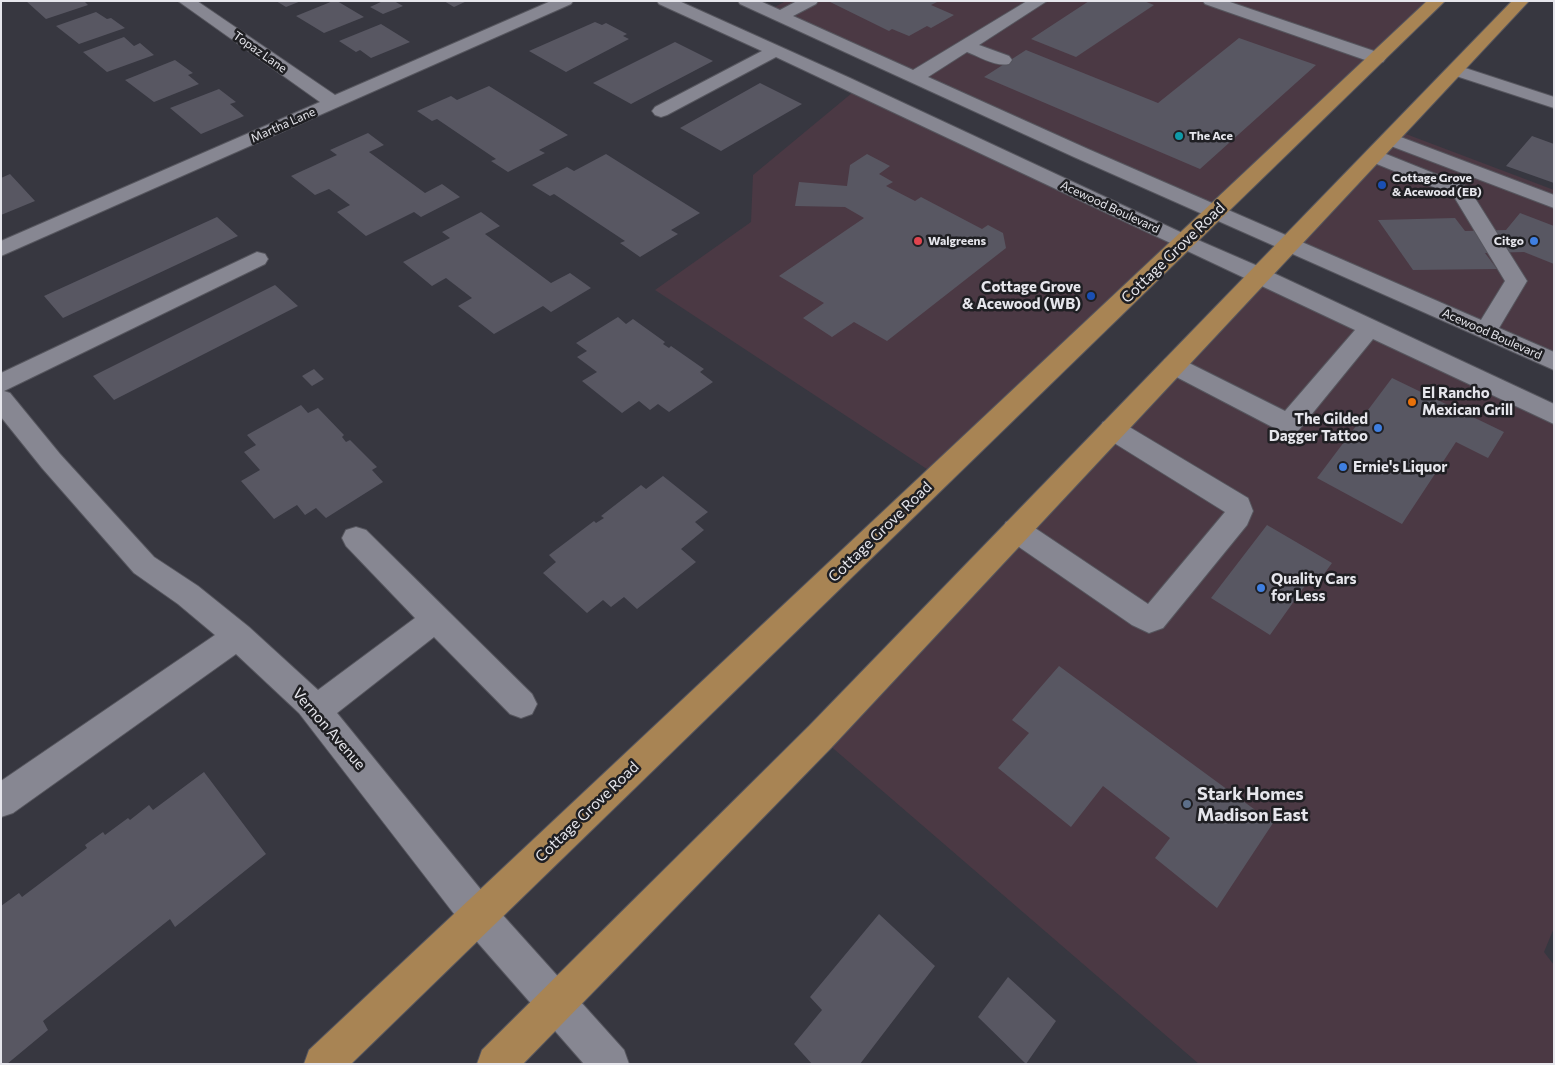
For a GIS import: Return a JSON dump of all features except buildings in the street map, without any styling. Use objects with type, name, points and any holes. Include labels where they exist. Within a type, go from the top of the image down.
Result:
[{"type":"main road","name":"Cottage Grove Road","points":[[323,1064],[1437,1]]},
{"type":"main road","points":[[496,1064],[820,737],[1289,242],[1374,156],[1521,1]]},
{"type":"street","name":"Topaz Lane","points":[[186,1],[334,103]]},
{"type":"street","name":"Martha Lane","points":[[1,249],[566,1]]},
{"type":"street","name":"Acewood Boulevard","points":[[665,1],[1259,275],[1554,415]]},
{"type":"street","name":"Acewood Boulevard","points":[[746,1],[1081,153],[1289,242],[1554,362]]},
{"type":"street","points":[[781,16],[810,1]]},
{"type":"street","points":[[915,77],[1039,1]]},
{"type":"street","points":[[1211,1],[1377,58]]},
{"type":"street","points":[[966,46],[1003,60]]},
{"type":"street","points":[[661,112],[775,51]]},
{"type":"street","points":[[1456,70],[1554,103]]},
{"type":"street","points":[[1390,139],[1554,202]]},
{"type":"street","points":[[1374,156],[1461,192],[1516,281],[1486,331]]},
{"type":"street","points":[[1,383],[257,258]]},
{"type":"street","points":[[1173,365],[1289,424],[1370,327]]},
{"type":"street","name":"Vernon Avenue","points":[[1,399],[51,461],[144,566],[188,595],[238,636],[316,710],[478,915],[610,1064]]},
{"type":"street","points":[[1016,530],[1142,616],[1149,620],[1153,619],[1237,517],[1238,506],[1112,429]]},
{"type":"street","points":[[356,538],[521,704]]},
{"type":"street","points":[[316,710],[435,619]]},
{"type":"street","points":[[1,801],[238,636]]},
{"type":"shaded area","points":[[786,1],[1437,1],[1218,211],[767,11]]},
{"type":"shaded area","points":[[858,88],[1184,242],[939,477],[655,290],[751,222],[753,175]]},
{"type":"shaded area","points":[[1398,131],[1554,190],[1554,362],[1289,243]]},
{"type":"shaded area","points":[[1259,275],[1554,415],[1554,928],[1544,952],[1554,965],[1554,1064],[1199,1064],[820,737]]},
{"type":"place","name":"The Ace","points":[[1179,136]]},
{"type":"place","name":"Cottage Grove & Acewood (EB)","points":[[1382,185]]},
{"type":"place","name":"Walgreens","points":[[918,241]]},
{"type":"place","name":"Citgo","points":[[1534,241]]},
{"type":"place","name":"Cottage Grove & Acewood (WB)","points":[[1091,296]]},
{"type":"place","name":"El Rancho Mexican Grill","points":[[1412,402]]},
{"type":"place","name":"The Gilded Dagger Tattoo","points":[[1378,428]]},
{"type":"place","name":"Ernie's Liquor","points":[[1343,467]]},
{"type":"place","name":"Quality Cars for Less","points":[[1261,588]]},
{"type":"place","name":"Stark Homes Madison East","points":[[1187,804]]}]
